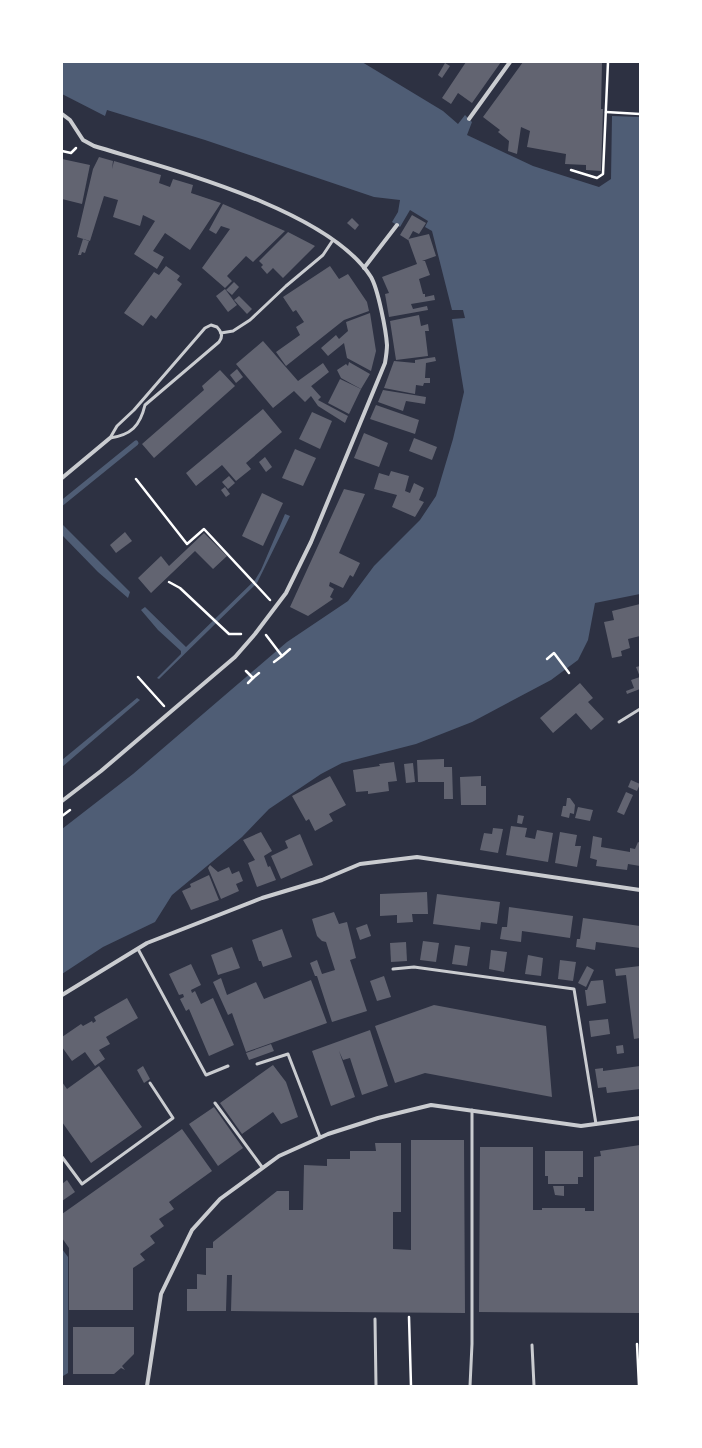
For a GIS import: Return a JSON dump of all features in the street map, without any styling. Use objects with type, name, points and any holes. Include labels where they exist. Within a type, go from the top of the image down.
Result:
[{"type":"street","points":[[469,118],[510,62]]},
{"type":"street","points":[[62,114],[70,120],[83,140],[94,146],[251,197],[307,225],[333,240],[364,268],[372,279],[387,346],[385,363],[311,542],[286,592],[255,634],[235,657],[101,771],[62,801]]},
{"type":"street","points":[[364,268],[397,225]]},
{"type":"street","points":[[62,478],[110,438]]},
{"type":"street","points":[[62,995],[147,943],[262,898],[322,880],[360,864],[417,857],[640,890]]},
{"type":"street","points":[[147,1386],[161,1294],[192,1230],[220,1199],[279,1156],[320,1137],[378,1118],[431,1105],[581,1126],[640,1118]]},
{"type":"lane","points":[[221,333],[233,331],[250,320],[286,286],[323,256],[333,240]]},
{"type":"lane","points":[[214,326],[222,336],[219,342],[145,405],[142,420],[123,436],[110,438],[117,426],[134,410],[204,328],[214,326]]},
{"type":"lane","points":[[619,722],[640,709]]},
{"type":"lane","points":[[138,949],[206,1075],[228,1066]]},
{"type":"lane","points":[[393,969],[414,967],[574,989],[596,1124]]},
{"type":"lane","points":[[256,1064],[288,1054],[320,1137]]},
{"type":"lane","points":[[62,1157],[82,1184],[173,1118],[150,1083]]},
{"type":"lane","points":[[215,1103],[262,1167]]},
{"type":"lane","points":[[470,1386],[472,1344],[472,1110]]},
{"type":"lane","points":[[375,1319],[376,1386]]},
{"type":"lane","points":[[532,1345],[534,1386]]},
{"type":"path","points":[[571,170],[597,178],[603,174],[608,62]]},
{"type":"path","points":[[606,112],[640,114]]},
{"type":"path","points":[[62,151],[71,153],[83,140]]},
{"type":"path","points":[[136,479],[187,544],[204,528],[261,591]]},
{"type":"path","points":[[169,582],[180,588],[229,634],[255,634]]},
{"type":"path","points":[[266,635],[282,656]]},
{"type":"path","points":[[274,662],[290,649]]},
{"type":"path","points":[[547,659],[554,653],[569,673]]},
{"type":"path","points":[[246,671],[253,678]]},
{"type":"path","points":[[248,683],[259,673]]},
{"type":"path","points":[[138,677],[170,712]]},
{"type":"path","points":[[409,1316],[411,1386]]},
{"type":"path","points":[[637,1344],[639,1386]]},
{"type":"water","points":[[62,62],[362,62],[443,111],[458,124],[465,115],[472,122],[467,135],[533,166],[599,187],[611,179],[612,116],[640,117],[640,594],[595,603],[588,640],[578,660],[551,680],[472,722],[416,744],[342,763],[321,774],[269,809],[242,837],[172,895],[155,922],[103,947],[62,974],[62,829],[133,774],[287,642],[348,601],[374,566],[420,520],[436,496],[453,439],[464,392],[452,319],[465,318],[463,310],[452,310],[432,231],[425,227],[428,221],[410,210],[400,227],[392,222],[398,212],[400,200],[374,197],[205,140],[107,110],[105,116],[62,94]]},
{"type":"water","points":[[285,514],[290,516],[257,583],[159,679],[157,678],[181,654],[181,651],[158,630],[141,610],[145,607],[186,647],[255,580],[261,570]]},
{"type":"water","points":[[62,524],[130,592],[128,598],[98,572],[62,535]]},
{"type":"water","points":[[137,698],[140,700],[62,767],[62,760]]},
{"type":"water","points":[[62,1249],[68,1257],[68,1373],[63,1376]]},
{"type":"building","points":[[466,62],[501,62],[472,103],[458,93],[451,104],[442,98]]},
{"type":"building","points":[[523,62],[602,62],[601,109],[603,109],[601,171],[586,170],[586,165],[565,164],[566,154],[527,147],[530,131],[521,127],[517,154],[508,151],[509,141],[498,132],[500,130],[483,117]]},
{"type":"building","points":[[445,63],[450,66],[442,78],[438,75]]},
{"type":"building","points":[[99,157],[113,161],[112,169],[114,161],[161,175],[159,183],[170,187],[173,179],[193,185],[191,193],[221,203],[190,250],[165,233],[153,251],[164,257],[157,269],[134,254],[155,221],[143,215],[140,226],[113,217],[118,200],[104,196],[90,241],[77,237],[93,169]]},
{"type":"building","points":[[62,159],[90,165],[82,204],[62,199]]},
{"type":"building","points":[[223,204],[285,231],[253,262],[246,256],[227,276],[232,281],[225,288],[202,268],[230,229],[221,226],[216,234],[209,230]]},
{"type":"building","points":[[412,215],[426,223],[419,234],[413,231],[408,240],[400,235]]},
{"type":"building","points":[[352,218],[359,225],[355,230],[347,223]]},
{"type":"building","points":[[288,232],[315,246],[283,278],[273,268],[267,274],[261,267],[263,265],[259,261]]},
{"type":"building","points":[[429,234],[436,256],[422,261],[425,261],[430,275],[419,279],[425,297],[434,295],[435,300],[411,304],[413,309],[427,306],[428,310],[389,317],[385,294],[389,293],[382,277],[417,264],[408,239]]},
{"type":"building","points":[[83,239],[89,241],[85,253],[82,252],[81,255],[78,255]]},
{"type":"building","points":[[166,266],[180,276],[177,280],[182,284],[156,319],[151,315],[143,326],[124,313],[154,272],[159,275]]},
{"type":"building","points":[[330,266],[339,279],[348,274],[367,302],[369,311],[344,320],[286,366],[276,352],[300,335],[296,327],[304,322],[296,310],[293,312],[283,297]]},
{"type":"building","points":[[234,282],[239,287],[232,295],[226,290]]},
{"type":"building","points":[[225,289],[237,305],[228,312],[216,296]]},
{"type":"building","points":[[239,296],[252,309],[247,314],[234,300]]},
{"type":"building","points":[[370,313],[376,351],[371,371],[347,358],[344,343],[328,356],[321,348],[336,335],[339,339],[348,331],[346,322]]},
{"type":"building","points":[[419,315],[421,326],[428,324],[429,331],[425,331],[428,356],[396,360],[390,321]]},
{"type":"building","points":[[263,341],[298,381],[323,363],[329,372],[311,386],[321,397],[318,400],[348,416],[345,423],[318,406],[311,396],[305,402],[294,391],[273,408],[236,364]]},
{"type":"building","points":[[435,357],[436,361],[426,363],[425,378],[430,378],[430,383],[424,383],[423,386],[416,385],[415,394],[384,388],[394,361],[415,363],[415,360]]},
{"type":"building","points":[[349,362],[370,374],[361,389],[341,378],[337,370],[346,364],[348,366]]},
{"type":"building","points":[[237,369],[243,377],[236,383],[230,375]]},
{"type":"building","points":[[220,370],[235,386],[154,458],[142,444],[204,390],[202,386]]},
{"type":"building","points":[[340,379],[361,389],[349,414],[328,403]]},
{"type":"building","points":[[383,390],[426,397],[425,404],[406,401],[403,411],[378,402]]},
{"type":"building","points":[[376,405],[419,420],[415,434],[370,419]]},
{"type":"building","points":[[263,409],[282,432],[246,463],[251,469],[236,481],[222,465],[196,486],[186,473]]},
{"type":"building","points":[[312,412],[332,421],[320,449],[299,439]]},
{"type":"building","points":[[364,433],[388,443],[379,467],[354,458]]},
{"type":"building","points":[[414,438],[437,447],[432,460],[409,451]]},
{"type":"building","points":[[295,449],[316,458],[303,486],[282,478]]},
{"type":"building","points":[[265,457],[272,467],[266,472],[259,462]]},
{"type":"building","points":[[391,471],[409,476],[405,491],[410,493],[414,483],[424,488],[419,500],[424,502],[415,517],[392,507],[397,495],[374,489],[379,473],[389,476]]},
{"type":"building","points":[[229,476],[235,483],[228,489],[222,482]]},
{"type":"building","points":[[225,487],[230,494],[226,497],[221,490]]},
{"type":"building","points":[[344,489],[365,494],[339,553],[360,563],[353,577],[350,575],[343,588],[330,582],[329,586],[334,589],[330,597],[333,599],[308,616],[290,607]]},
{"type":"building","points":[[262,493],[283,503],[263,546],[242,536]]},
{"type":"building","points":[[125,532],[132,541],[116,553],[110,545]]},
{"type":"building","points":[[204,533],[227,556],[213,569],[195,551],[151,593],[138,578],[161,556],[169,566]]},
{"type":"building","points":[[640,604],[640,636],[628,639],[630,648],[621,651],[622,656],[612,658],[604,622],[614,620],[612,611]]},
{"type":"building","points":[[640,666],[640,677],[636,667]]},
{"type":"building","points":[[640,677],[640,689],[627,694],[626,691],[634,688],[631,680]]},
{"type":"building","points":[[580,683],[593,698],[588,702],[604,719],[591,730],[576,713],[553,733],[540,718]]},
{"type":"building","points":[[444,759],[444,767],[452,767],[453,799],[444,799],[444,782],[418,782],[417,760]]},
{"type":"building","points":[[394,762],[397,781],[388,782],[389,791],[368,794],[368,791],[356,792],[353,770],[380,766],[379,764]]},
{"type":"building","points":[[413,763],[415,782],[406,783],[404,764]]},
{"type":"building","points":[[330,776],[346,805],[329,814],[333,821],[315,831],[309,819],[306,821],[292,796]]},
{"type":"building","points":[[481,776],[481,786],[486,786],[486,805],[461,805],[460,777]]},
{"type":"building","points":[[631,780],[640,784],[637,791],[628,787]]},
{"type":"building","points":[[626,792],[633,795],[624,815],[617,812]]},
{"type":"building","points":[[567,798],[570,798],[575,805],[574,814],[570,813],[569,818],[561,816],[563,806],[566,806]]},
{"type":"building","points":[[578,807],[593,810],[590,821],[575,818]]},
{"type":"building","points":[[518,815],[524,816],[522,824],[517,823]]},
{"type":"building","points":[[511,826],[527,828],[525,837],[535,839],[537,830],[553,833],[548,862],[506,855]]},
{"type":"building","points":[[493,828],[503,829],[498,853],[480,850],[484,833],[492,834]]},
{"type":"building","points":[[261,832],[272,851],[264,856],[268,867],[270,866],[276,880],[257,887],[248,863],[255,860],[243,840]]},
{"type":"building","points":[[560,832],[577,835],[575,846],[581,846],[577,867],[555,863]]},
{"type":"building","points":[[300,834],[313,865],[281,879],[271,856],[288,848],[285,841]]},
{"type":"building","points":[[593,836],[602,838],[601,847],[630,852],[630,848],[635,849],[638,842],[640,843],[640,866],[628,864],[627,870],[596,866],[597,860],[590,858]]},
{"type":"building","points":[[210,865],[218,872],[229,867],[232,874],[239,871],[243,881],[236,884],[239,891],[221,899],[208,868]]},
{"type":"building","points":[[209,875],[219,900],[191,910],[182,891],[191,887],[190,884]]},
{"type":"building","points":[[427,892],[428,914],[412,914],[413,922],[397,923],[397,915],[380,916],[380,894]]},
{"type":"building","points":[[437,894],[500,902],[497,924],[481,922],[480,930],[433,924]]},
{"type":"building","points":[[509,907],[573,916],[570,938],[522,931],[521,942],[500,939],[502,927],[507,927]]},
{"type":"building","points":[[334,912],[339,924],[347,922],[356,958],[350,960],[367,1011],[332,1022],[317,976],[315,976],[310,963],[317,960],[322,974],[335,970],[326,942],[322,941],[317,936],[312,919]]},
{"type":"building","points":[[583,918],[640,926],[640,948],[596,942],[595,950],[576,947],[577,939],[580,939]]},
{"type":"building","points":[[367,924],[371,936],[360,940],[356,928]]},
{"type":"building","points":[[282,929],[292,957],[263,967],[261,961],[259,961],[252,940]]},
{"type":"building","points":[[423,941],[439,943],[436,962],[420,960]]},
{"type":"building","points":[[406,942],[407,961],[391,962],[390,943]]},
{"type":"building","points":[[455,945],[470,947],[467,966],[452,964]]},
{"type":"building","points":[[232,947],[240,968],[218,975],[211,955]]},
{"type":"building","points":[[491,950],[507,952],[504,972],[489,969]]},
{"type":"building","points":[[528,955],[543,958],[541,976],[525,974]]},
{"type":"building","points":[[560,960],[576,962],[573,981],[558,979]]},
{"type":"building","points":[[191,964],[201,985],[191,990],[192,993],[195,991],[201,1004],[213,998],[234,1045],[209,1056],[189,1009],[186,1011],[180,999],[184,997],[183,994],[179,995],[169,974]]},
{"type":"building","points":[[587,966],[594,970],[586,987],[578,983]]},
{"type":"building","points":[[640,966],[640,1038],[634,1039],[626,975],[616,976],[615,969]]},
{"type":"building","points":[[384,976],[391,997],[377,1001],[370,981]]},
{"type":"building","points":[[221,978],[227,995],[256,982],[264,999],[311,980],[327,1023],[246,1052],[232,1013],[228,1015],[213,982]]},
{"type":"building","points":[[603,980],[606,1003],[587,1006],[585,990],[587,990],[591,981]]},
{"type":"building","points":[[127,998],[138,1018],[106,1037],[110,1044],[99,1050],[105,1059],[95,1066],[85,1052],[72,1061],[62,1047],[62,1037],[81,1024],[83,1026],[92,1021],[93,1023],[96,1021],[94,1017]]},
{"type":"building","points":[[434,1005],[546,1026],[552,1097],[425,1073],[395,1083],[375,1026]]},
{"type":"building","points":[[608,1019],[610,1034],[591,1037],[589,1021]]},
{"type":"building","points":[[370,1030],[388,1086],[362,1095],[350,1058],[343,1060],[339,1051],[355,1097],[331,1106],[312,1051]]},
{"type":"building","points":[[271,1044],[274,1051],[249,1060],[246,1053]]},
{"type":"building","points":[[623,1045],[624,1053],[617,1054],[616,1046]]},
{"type":"building","points":[[273,1065],[286,1082],[298,1117],[281,1124],[273,1112],[242,1134],[220,1103]]},
{"type":"building","points":[[99,1066],[142,1127],[91,1163],[62,1122],[62,1082],[67,1089]]},
{"type":"building","points":[[143,1066],[150,1079],[144,1083],[137,1070]]},
{"type":"building","points":[[640,1066],[640,1089],[607,1093],[606,1087],[598,1088],[595,1069],[603,1068],[603,1071]]},
{"type":"building","points":[[214,1107],[243,1148],[218,1166],[189,1124]]},
{"type":"building","points":[[182,1129],[212,1171],[169,1202],[174,1209],[159,1219],[164,1226],[150,1236],[155,1243],[140,1254],[145,1260],[133,1268],[133,1310],[69,1310],[69,1248],[62,1238],[62,1214]]},
{"type":"building","points":[[411,1140],[464,1140],[465,1313],[231,1311],[232,1275],[227,1275],[226,1311],[187,1311],[187,1289],[197,1289],[197,1274],[206,1275],[206,1248],[213,1248],[213,1242],[277,1191],[289,1191],[289,1210],[303,1210],[304,1165],[327,1166],[327,1159],[350,1159],[350,1151],[376,1151],[375,1143],[401,1143],[401,1212],[393,1212],[393,1249],[411,1250]]},
{"type":"building","points":[[640,1145],[640,1313],[479,1312],[480,1147],[533,1147],[533,1210],[542,1210],[542,1208],[585,1208],[585,1211],[594,1211],[594,1157],[601,1156],[600,1151]]},
{"type":"building","points":[[545,1151],[583,1151],[583,1177],[578,1177],[578,1184],[548,1184],[548,1176],[545,1176]]},
{"type":"building","points":[[67,1180],[75,1192],[62,1201],[62,1184]]},
{"type":"building","points":[[553,1186],[564,1186],[564,1196],[555,1195]]},
{"type":"building","points":[[73,1327],[134,1327],[134,1354],[122,1366],[125,1370],[121,1368],[114,1374],[73,1374]]},
{"type":"waterway","points":[[62,503],[136,443]]}]
